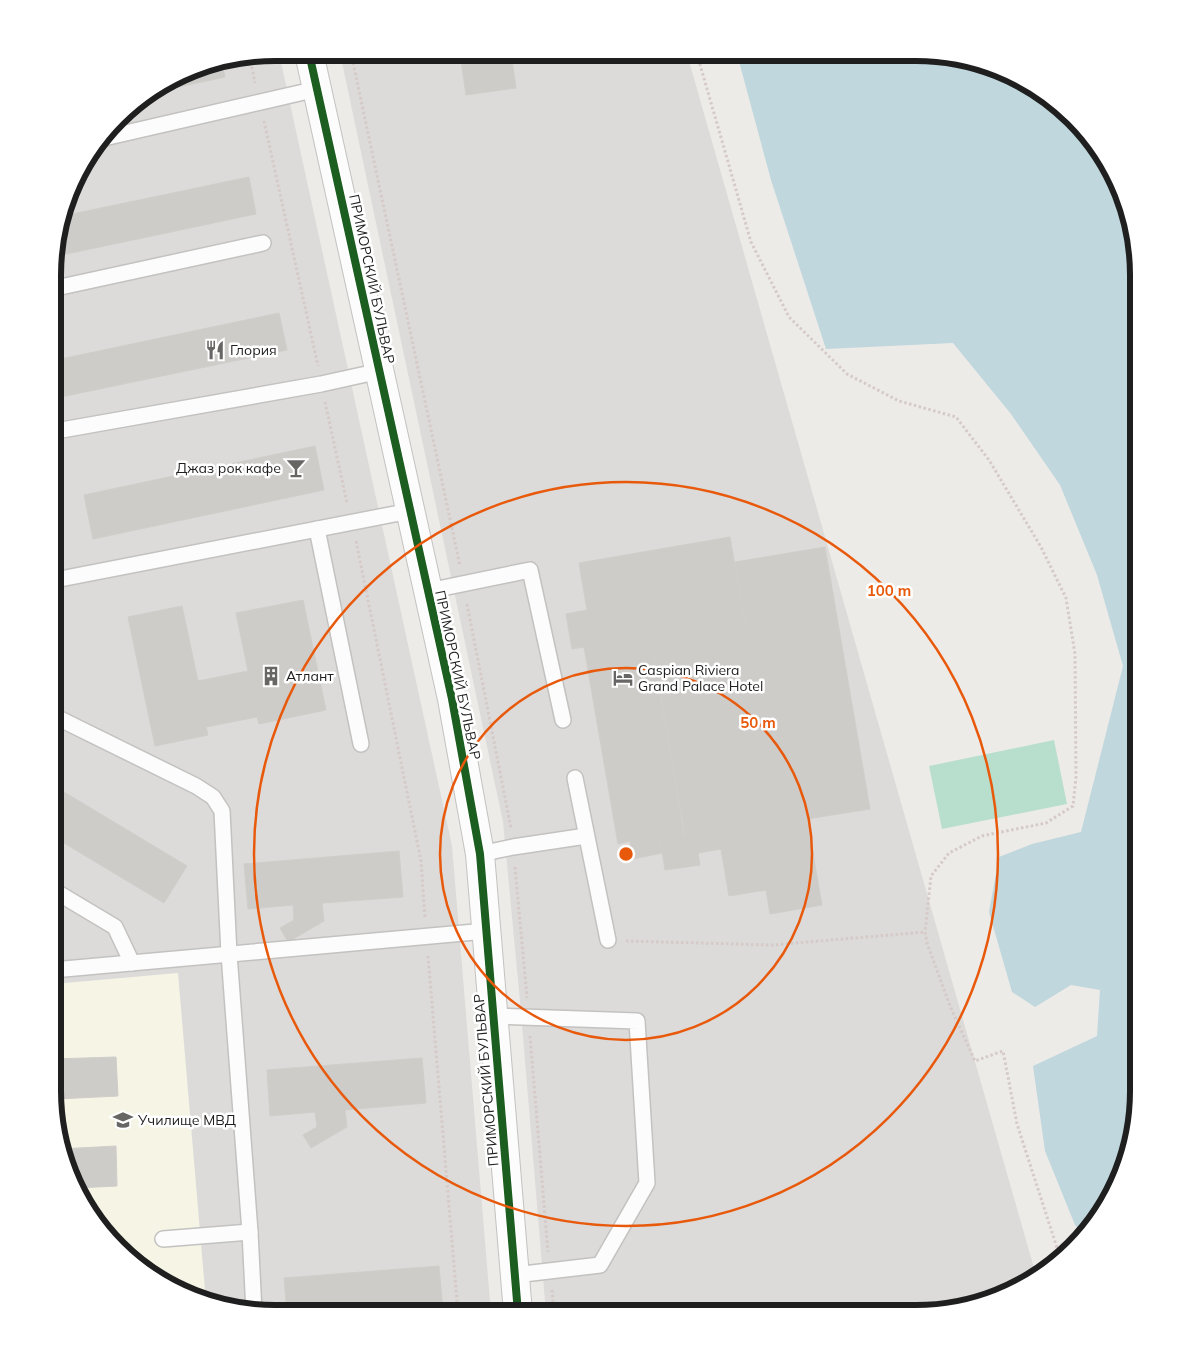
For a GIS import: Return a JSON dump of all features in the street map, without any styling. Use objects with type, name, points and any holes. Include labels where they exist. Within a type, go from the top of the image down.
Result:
[{"type":"street","name":"ПРИМОРСКИЙ БУЛЬВАР","points":[[311,61],[452,699],[480,854],[517,1305]]},
{"type":"lane","points":[[112,136],[318,90]]},
{"type":"lane","points":[[61,287],[263,243]]},
{"type":"lane","points":[[61,430],[322,384],[380,371]]},
{"type":"lane","points":[[61,575],[410,511]]},
{"type":"lane","points":[[317,529],[361,744]]},
{"type":"lane","points":[[428,591],[530,570],[563,720]]},
{"type":"lane","points":[[61,719],[196,786],[213,798],[222,811],[229,954],[254,1303]]},
{"type":"lane","points":[[575,778],[608,940]]},
{"type":"lane","points":[[480,854],[586,836]]},
{"type":"lane","points":[[61,894],[115,927],[132,963]]},
{"type":"lane","points":[[61,969],[486,931]]},
{"type":"lane","points":[[493,1016],[637,1021],[647,1183],[600,1265],[515,1275]]},
{"type":"lane","points":[[163,1239],[250,1232]]},
{"type":"path","points":[[699,61],[751,242],[789,317],[847,374],[898,401],[956,417],[989,460],[1041,547],[1066,598],[1075,654],[1076,777],[1073,806],[1046,824],[982,836],[949,853],[930,876],[926,932],[927,943],[950,1006],[975,1060],[1003,1051],[1017,1124],[1058,1251]]},
{"type":"path","points":[[251,63],[368,594],[421,862],[457,1305]]},
{"type":"path","points":[[608,940],[772,945],[926,932]]},
{"type":"shaded area","points":[[281,61],[452,846],[490,1305],[275,1305],[247,1303],[206,1293],[180,1283],[156,1269],[134,1252],[114,1232],[97,1210],[83,1186],[73,1160],[63,1119],[61,1091],[61,275],[65,233],[73,206],[83,180],[97,156],[114,134],[145,105],[180,83],[206,73],[233,65]]},
{"type":"shaded area","points":[[342,61],[689,61],[1034,1269],[1011,1283],[985,1293],[944,1303],[916,1305],[545,1305],[503,822]]},
{"type":"shaded area","name":"Училище МВД","points":[[178,973],[205,1293],[180,1283],[156,1269],[134,1252],[105,1221],[83,1186],[73,1160],[63,1119],[61,1091],[61,983]]},
{"type":"green space","points":[[1054,740],[1067,804],[942,829],[929,766]]},
{"type":"water","points":[[739,61],[916,61],[958,65],[1011,83],[1046,105],[1077,134],[1094,156],[1108,180],[1126,233],[1130,275],[1130,1091],[1126,1133],[1118,1160],[1108,1186],[1094,1210],[1079,1229],[1075,1225],[1045,1151],[1033,1066],[1097,1036],[1100,990],[1071,985],[1035,1007],[1012,992],[989,912],[999,857],[1032,844],[1081,832],[1123,666],[1097,575],[1060,485],[1011,414],[953,343],[826,349],[771,180]]},
{"type":"building","points":[[461,61],[512,61],[516,88],[466,95]]},
{"type":"building","points":[[223,68],[225,77],[170,89],[180,83]]},
{"type":"building","points":[[249,177],[256,214],[62,255],[65,233],[71,214]]},
{"type":"building","points":[[279,313],[287,350],[61,397],[61,359]]},
{"type":"building","points":[[315,446],[324,490],[93,539],[84,495]]},
{"type":"building","name":"Caspian Riviera Grand Palace Hotel","points":[[730,537],[747,635],[653,651],[684,834],[660,838],[662,853],[633,859],[630,841],[618,844],[584,647],[572,649],[566,614],[587,610],[579,563]]},
{"type":"building","points":[[825,547],[870,809],[807,819],[822,905],[770,914],[766,890],[729,896],[721,849],[698,853],[700,865],[665,870],[660,838],[685,834],[653,651],[747,635],[735,562]]},
{"type":"building","name":"Атлант","points":[[303,600],[326,710],[259,724],[257,717],[206,727],[208,735],[155,746],[128,617],[182,606],[198,681],[248,671],[236,613]]},
{"type":"building","points":[[61,790],[187,866],[164,903],[61,841]]},
{"type":"building","points":[[399,851],[403,897],[322,903],[324,921],[288,942],[280,928],[294,920],[293,905],[248,909],[244,864]]},
{"type":"building","points":[[116,1057],[118,1096],[62,1099],[61,1059]]},
{"type":"building","points":[[422,1058],[426,1103],[345,1110],[347,1127],[311,1148],[303,1135],[317,1127],[315,1112],[270,1116],[267,1070]]},
{"type":"building","points":[[116,1146],[117,1186],[84,1188],[70,1148]]},
{"type":"building","points":[[439,1266],[442,1305],[286,1305],[284,1278]]},
{"type":"cycle path","points":[[311,61],[452,699],[480,854],[517,1305]]},
{"type":"place","name":"Глория","points":[[215,350]]},
{"type":"place","name":"Джаз рок кафе","points":[[296,468]]},
{"type":"place","name":"Атлант","points":[[271,676]]},
{"type":"place","name":"Caspian Riviera Grand Palace Hotel","points":[[623,678]]},
{"type":"place","name":"Училище МВД","points":[[123,1120]]}]
